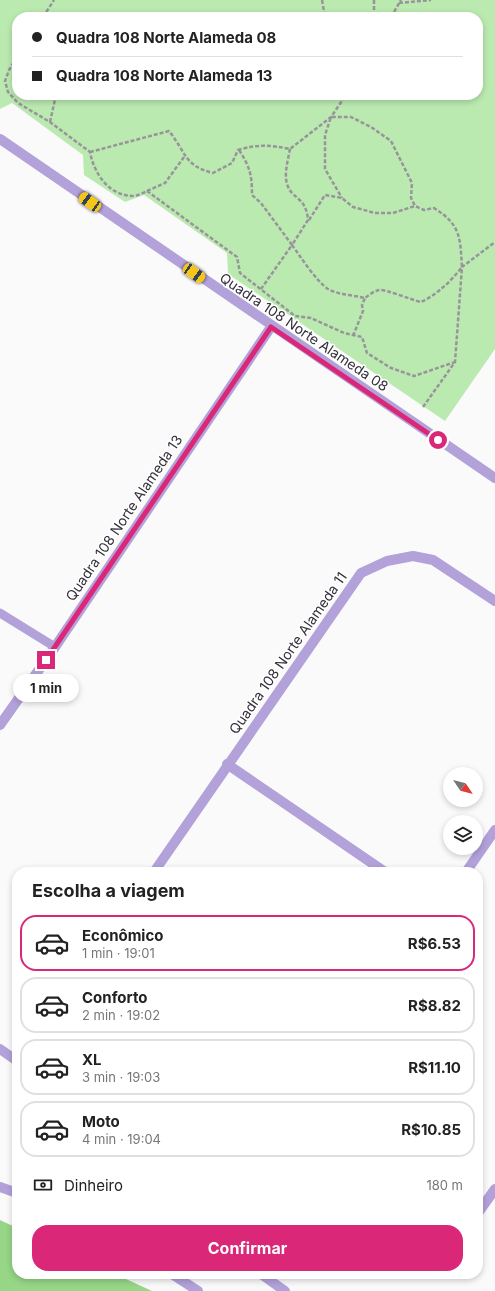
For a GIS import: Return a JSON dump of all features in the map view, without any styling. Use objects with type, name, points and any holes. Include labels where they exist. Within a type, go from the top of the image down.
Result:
[{"type":"street","name":"Quadra 108 Norte Alameda 08","points":[[0,139],[271,327],[495,478]]},
{"type":"street","name":"Quadra 108 Norte Alameda 13","points":[[0,725],[55,647],[271,327]]},
{"type":"street","name":"Quadra 108 Norte Alameda 11","points":[[157,867],[227,764],[361,573],[388,561],[413,556],[433,560],[495,601]]},
{"type":"street","points":[[227,764],[378,867]]},
{"type":"street","points":[[469,867],[495,830]]},
{"type":"street","points":[[0,1049],[12,1057]]},
{"type":"street","points":[[0,1187],[12,1191]]},
{"type":"street","points":[[483,1207],[495,1189]]},
{"type":"street","points":[[180,1279],[198,1291]]},
{"type":"street","points":[[268,1279],[285,1291]]},
{"type":"lane","points":[[0,613],[55,647]]},
{"type":"path","points":[[46,12],[54,0]]},
{"type":"path","points":[[374,0],[374,12]]},
{"type":"path","points":[[394,12],[401,0]]},
{"type":"path","points":[[399,3],[431,0]]},
{"type":"path","points":[[321,1],[324,12]]},
{"type":"path","points":[[12,67],[5,81],[8,92],[12,96]]},
{"type":"path","points":[[15,100],[50,122],[90,152],[92,163],[101,181],[123,194],[134,196],[165,184],[184,157]]},
{"type":"path","points":[[50,122],[55,100]]},
{"type":"path","points":[[343,100],[331,117],[325,135],[325,169],[342,198],[354,207],[375,213],[393,213],[415,206]]},
{"type":"path","points":[[308,220],[304,203],[293,194],[287,183],[286,169],[290,150],[331,117],[350,117],[371,127],[391,141],[412,183],[411,198],[415,206],[424,210],[434,208],[448,217],[460,235],[462,267],[456,362],[423,407]]},
{"type":"path","points":[[90,152],[169,131],[180,144],[184,157],[200,170],[213,173],[232,163],[238,150],[256,145],[271,145],[290,150]]},
{"type":"path","points":[[238,150],[249,166],[252,180],[252,195],[261,203],[292,245],[328,288],[347,295],[365,298]]},
{"type":"path","points":[[147,191],[237,257],[240,273],[295,316],[311,318],[353,336],[362,337],[367,353],[391,368],[414,376],[456,362]]},
{"type":"path","points":[[261,289],[325,196],[342,198]]},
{"type":"path","points":[[353,336],[363,312],[362,305],[365,298],[376,290],[384,289],[395,295],[421,302],[438,292],[452,280],[462,267],[495,242]]},
{"type":"green space","points":[[0,0],[495,0],[495,349],[445,421],[228,274],[227,253],[144,195],[125,202],[84,175],[83,155],[12,103],[0,109]]},
{"type":"green space","points":[[0,1220],[12,1226],[12,1279],[126,1279],[152,1291],[0,1291]]},
{"type":"route","points":[[46,660],[271,327],[438,440]]}]
